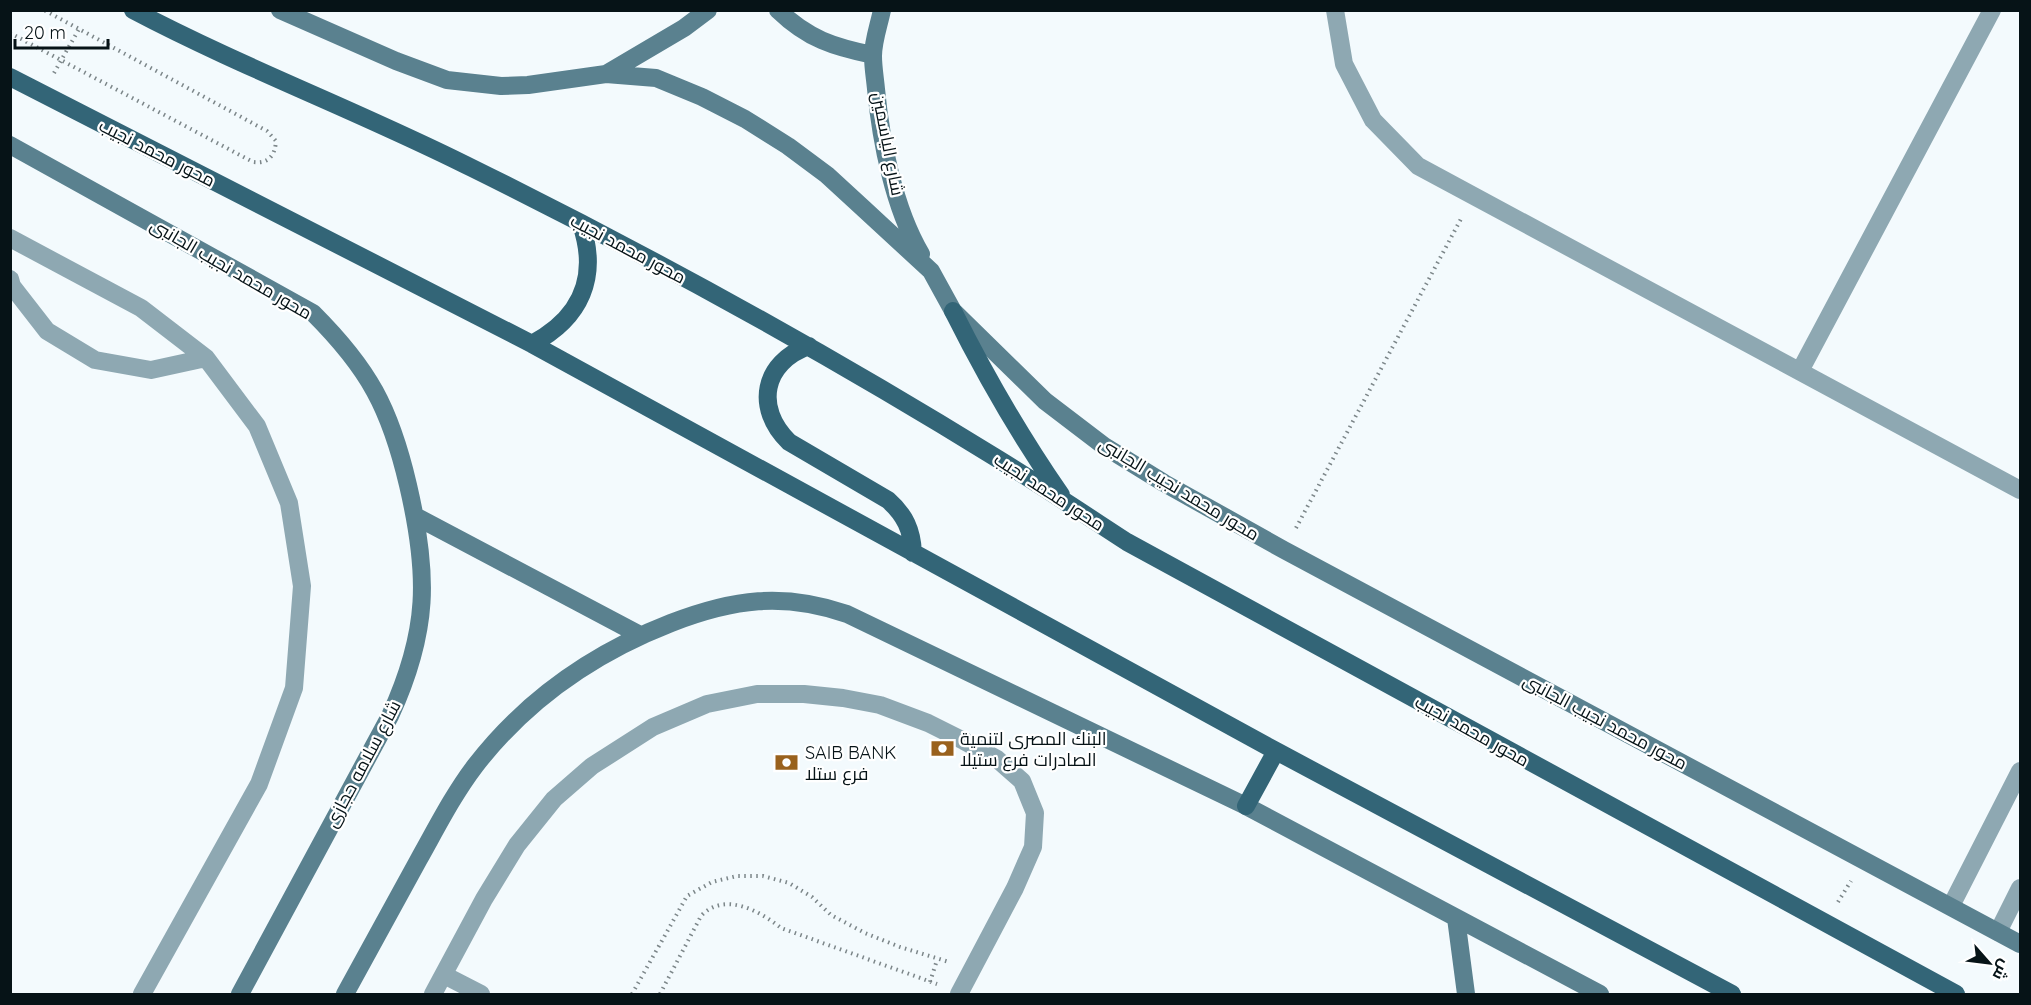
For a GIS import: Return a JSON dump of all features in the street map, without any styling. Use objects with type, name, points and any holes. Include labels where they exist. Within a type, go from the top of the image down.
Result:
[{"type":"main road","name":"محور محمد نجيب","points":[[133,10],[195,43],[334,103],[471,167],[809,346],[1000,460],[1127,542],[1956,994]]},
{"type":"main road","name":"محور محمد نجيب","points":[[10,78],[532,344],[1276,751],[1732,994]]},
{"type":"main road","points":[[532,344],[548,336],[562,324],[574,310],[582,294],[589,259],[587,241],[581,224]]},
{"type":"main road","points":[[953,311],[982,369],[1015,426],[1068,504]]},
{"type":"main road","points":[[809,346],[786,358],[770,381],[768,408],[772,421],[789,442],[888,500],[909,527],[913,540],[913,553]]},
{"type":"main road","points":[[1246,806],[1276,751]]},
{"type":"street","name":"محور محمد نجيب الجانبى","points":[[280,10],[421,72],[447,80],[501,86],[528,85],[606,74],[656,78],[746,119],[788,146],[827,176],[931,271],[953,311],[1045,401],[1104,446],[1164,483],[1284,550],[2020,944]]},
{"type":"street","points":[[606,74],[684,28],[708,10]]},
{"type":"street","points":[[778,10],[807,33],[839,48],[873,55]]},
{"type":"street","name":"شارع الياسمين","points":[[882,10],[873,55],[877,102],[885,147],[910,236],[931,271]]},
{"type":"street","points":[[1335,10],[1344,64],[1373,120],[1418,166],[2020,490]]},
{"type":"street","points":[[1800,371],[1992,10]]},
{"type":"street","name":"محور محمد نجيب الجانبى","points":[[10,145],[313,313],[359,363],[377,393],[391,423],[402,456],[416,516]]},
{"type":"street","points":[[10,238],[141,308],[206,358],[257,426],[289,503],[302,586],[294,688],[259,784],[142,994]]},
{"type":"street","points":[[10,279],[12,286],[47,331],[95,360],[151,370],[206,358]]},
{"type":"street","points":[[416,516],[640,635]]},
{"type":"street","name":"شارع سلامه حجازى","points":[[240,994],[402,689],[412,661],[423,602],[421,545],[416,516]]},
{"type":"street","points":[[345,994],[452,800],[475,766],[501,735],[531,706],[563,680],[600,656],[640,635],[682,619],[747,602],[787,600],[822,606],[858,620],[1246,806],[1600,994]]},
{"type":"street","points":[[433,994],[484,899],[517,845],[562,792],[592,766],[653,727],[707,704],[757,694],[814,695],[880,705],[928,723],[964,741],[997,759],[1022,781],[1035,813],[1033,847],[1015,888],[960,993]]},
{"type":"street","points":[[1951,906],[2020,771]]},
{"type":"street","points":[[1998,932],[2020,888]]},
{"type":"street","points":[[1455,918],[1466,994]]},
{"type":"street","points":[[444,975],[481,994]]},
{"type":"path","points":[[10,33],[253,162],[260,163],[273,155],[276,141],[267,131],[44,10]]},
{"type":"path","points":[[42,94],[79,29]]},
{"type":"path","points":[[1284,550],[1473,195]]},
{"type":"path","points":[[1825,923],[1864,860]]},
{"type":"path","points":[[632,994],[687,896],[712,882],[737,876],[764,876],[789,884],[812,897],[831,915],[864,933],[937,959],[973,968]]},
{"type":"path","points":[[660,994],[701,916],[709,907],[723,905],[745,907],[764,915],[781,928],[960,993]]},
{"type":"path","points":[[930,982],[937,959]]},
{"type":"place","name":"البنك المصرى لتنمية الصادرات فرع ستيلا","points":[[942,749]]},
{"type":"place","name":"SAIB BANK فرع ستلا","points":[[787,763]]}]
